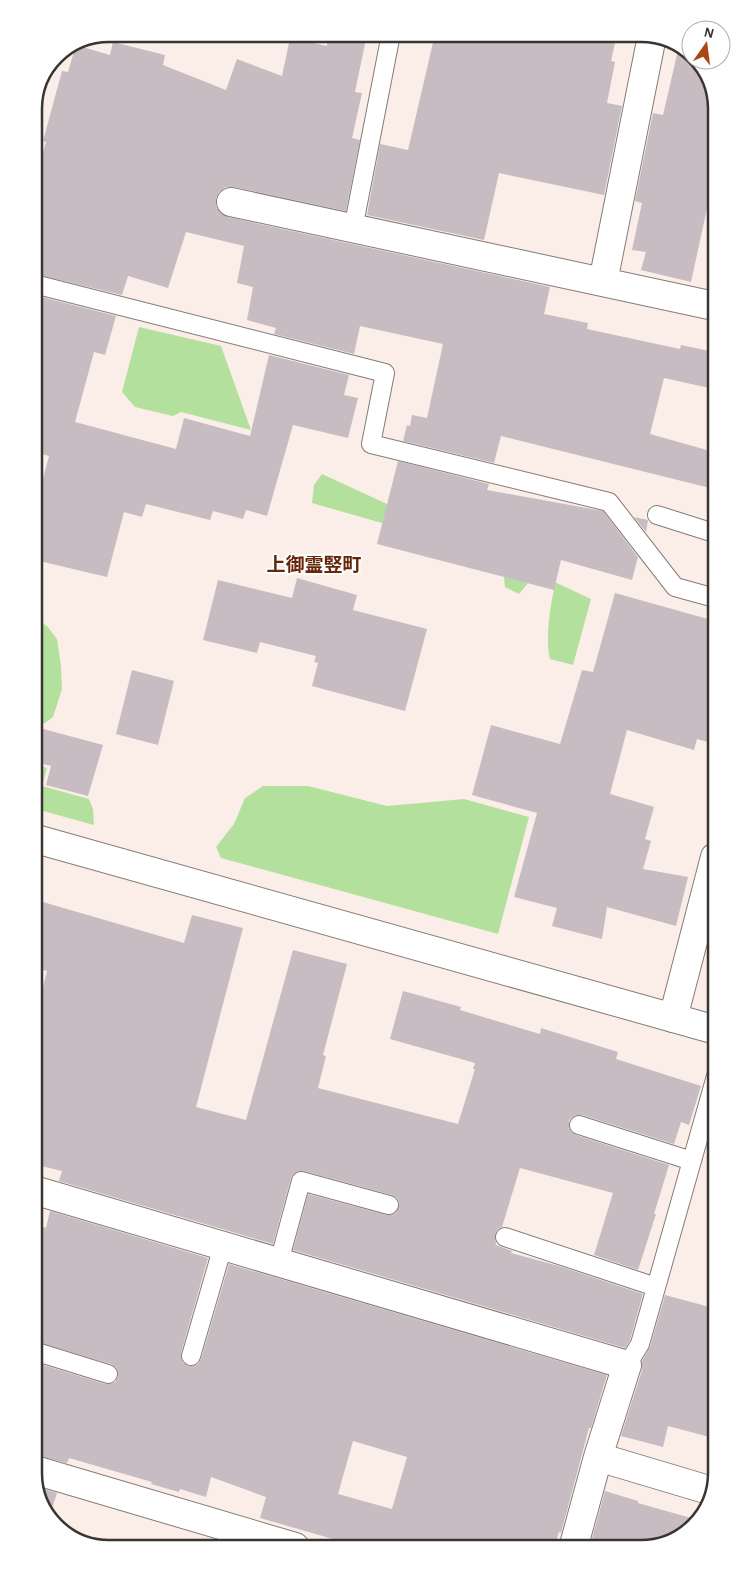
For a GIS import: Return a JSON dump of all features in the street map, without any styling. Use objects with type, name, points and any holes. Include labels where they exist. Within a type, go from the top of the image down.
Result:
[{"type":"street","points":[[603,282],[650,44]]},
{"type":"street","points":[[231,202],[708,305]]},
{"type":"street","points":[[42,840],[708,1028]]},
{"type":"street","points":[[673,1018],[708,884]]},
{"type":"street","points":[[42,1193],[627,1365],[598,1457],[575,1540]]},
{"type":"street","points":[[598,1457],[706,1489]]},
{"type":"street","points":[[42,1472],[269,1539]]},
{"type":"lane","points":[[353,229],[390,43]]},
{"type":"lane","points":[[43,286],[385,373],[371,444],[609,502],[675,587],[708,596]]},
{"type":"lane","points":[[657,515],[708,531]]},
{"type":"lane","points":[[627,1365],[640,1344],[708,1104]]},
{"type":"lane","points":[[579,1125],[692,1161]]},
{"type":"lane","points":[[279,1262],[301,1181],[389,1204]]},
{"type":"lane","points":[[505,1236],[656,1287]]},
{"type":"lane","points":[[190,1356],[223,1246]]},
{"type":"lane","points":[[42,1354],[108,1374]]},
{"type":"green space","points":[[139,327],[221,346],[251,430],[181,412],[173,416],[135,407],[122,392]]},
{"type":"green space","points":[[322,474],[476,545],[469,548],[312,503],[314,485]]},
{"type":"green space","points":[[512,562],[591,599],[573,665],[550,659],[548,633],[554,589],[528,583],[519,594],[505,587],[504,578],[507,564]]},
{"type":"green space","points":[[43,623],[57,639],[62,689],[53,717],[43,723]]},
{"type":"green space","points":[[43,766],[47,768],[43,784]]},
{"type":"green space","points":[[43,786],[89,799],[93,809],[94,825],[42,811]]},
{"type":"green space","points":[[263,786],[308,786],[387,806],[464,799],[529,817],[498,934],[221,858],[216,847],[234,824],[245,798]]},
{"type":"building","points":[[113,42],[165,55],[163,65],[226,90],[237,59],[282,76],[289,42],[310,42],[327,46],[327,42],[365,42],[355,92],[362,93],[352,138],[360,140],[346,211],[234,187],[226,187],[219,192],[216,198],[216,206],[220,213],[228,217],[550,287],[544,314],[588,323],[587,329],[680,349],[681,345],[708,351],[708,388],[664,378],[650,434],[708,450],[708,488],[501,436],[494,463],[403,441],[407,425],[410,426],[412,415],[427,418],[443,344],[360,326],[354,354],[274,334],[276,328],[247,320],[253,287],[237,283],[244,246],[186,232],[168,288],[128,276],[122,295],[43,276],[43,152],[46,142],[43,141],[62,71],[68,72],[74,53],[85,48],[110,55]]},
{"type":"building","points":[[433,43],[615,43],[611,61],[615,62],[607,103],[622,106],[604,195],[499,173],[484,240],[367,215],[380,144],[408,150]]},
{"type":"building","points":[[677,53],[681,55],[681,70],[696,70],[702,80],[708,100],[708,204],[691,282],[641,270],[646,252],[632,250],[642,203],[635,201],[653,113],[663,115]]},
{"type":"building","points":[[43,297],[116,316],[105,355],[94,352],[75,422],[176,449],[184,418],[250,436],[269,355],[349,375],[344,395],[358,398],[348,438],[293,425],[267,516],[246,510],[243,519],[213,511],[210,520],[146,504],[142,517],[124,512],[107,577],[43,562],[43,479],[49,456],[43,454]]},
{"type":"building","points":[[398,461],[489,484],[487,490],[603,511],[638,557],[632,580],[561,560],[554,590],[377,544]]},
{"type":"building","points":[[634,517],[648,520],[646,532]]},
{"type":"building","points":[[297,578],[357,595],[353,610],[427,629],[405,711],[312,686],[318,663],[314,662],[316,656],[260,642],[257,653],[203,640],[218,580],[292,598]]},
{"type":"building","points":[[615,593],[708,619],[708,742],[697,739],[694,750],[627,730],[610,794],[654,807],[645,839],[651,841],[643,869],[688,877],[676,926],[607,907],[602,939],[552,926],[557,908],[514,897],[537,813],[472,795],[491,725],[560,744],[582,670],[593,672]]},
{"type":"building","points":[[132,670],[174,681],[158,745],[116,734]]},
{"type":"building","points":[[43,729],[103,745],[88,796],[46,785],[51,766],[43,764]]},
{"type":"building","points":[[42,902],[184,943],[192,915],[243,928],[196,1107],[246,1120],[293,950],[347,964],[323,1055],[326,1056],[318,1088],[458,1124],[475,1069],[473,1069],[475,1063],[390,1039],[403,991],[461,1007],[460,1010],[540,1034],[541,1028],[618,1052],[616,1059],[701,1086],[689,1125],[681,1122],[674,1144],[582,1115],[576,1115],[569,1121],[569,1128],[576,1135],[669,1165],[638,1270],[594,1255],[613,1193],[520,1168],[502,1227],[495,1234],[496,1245],[512,1251],[511,1253],[559,1266],[643,1294],[630,1340],[625,1348],[293,1250],[308,1194],[387,1215],[396,1213],[399,1207],[397,1198],[392,1195],[298,1171],[291,1178],[273,1244],[59,1181],[62,1171],[42,1166],[42,989],[47,971],[42,970]]},
{"type":"building","points":[[50,1211],[208,1258],[181,1353],[183,1363],[189,1366],[198,1364],[201,1359],[229,1264],[607,1375],[591,1428],[589,1428],[561,1533],[559,1532],[557,1540],[334,1539],[260,1518],[266,1497],[211,1477],[206,1497],[180,1489],[179,1492],[151,1484],[152,1482],[69,1458],[67,1463],[42,1457],[42,1365],[105,1384],[115,1382],[118,1377],[116,1367],[111,1364],[42,1344],[42,1227],[46,1228]],"holes":[[[353,1441],[407,1457],[392,1509],[338,1494]]]},
{"type":"building","points":[[665,1295],[708,1307],[708,1437],[668,1426],[663,1447],[621,1436],[642,1370],[642,1361],[650,1347]]},
{"type":"building","points":[[45,1489],[57,1493],[52,1507]]},
{"type":"building","points":[[605,1491],[638,1501],[638,1503],[691,1518],[675,1531],[655,1538],[642,1540],[592,1540]]},
{"type":"district","name":"上御霊竪町","points":[[314,565]]}]
